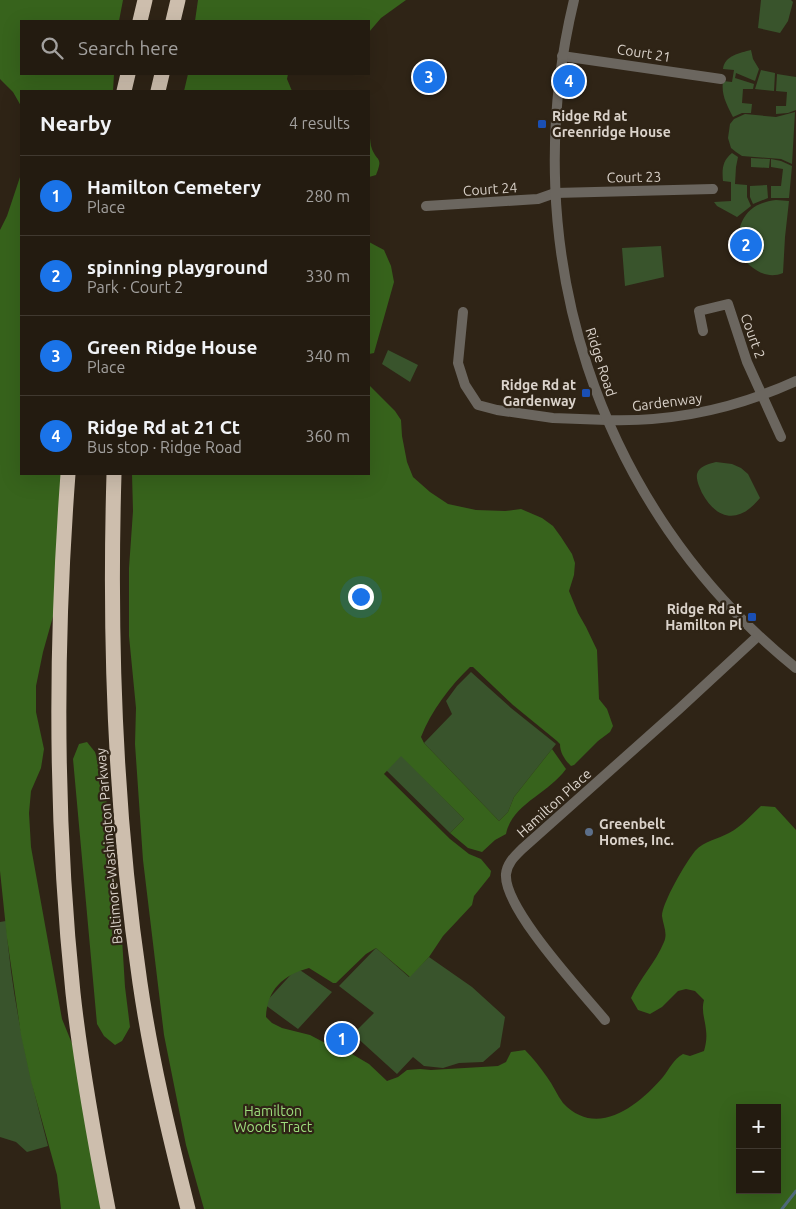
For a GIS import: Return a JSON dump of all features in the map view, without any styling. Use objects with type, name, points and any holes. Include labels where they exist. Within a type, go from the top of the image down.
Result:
[{"type":"highway","points":[[140,20],[145,0]]},
{"type":"highway","points":[[173,20],[178,0]]},
{"type":"highway","points":[[124,90],[128,75]]},
{"type":"highway","points":[[158,90],[162,75]]},
{"type":"highway","points":[[68,475],[60,588],[58,683],[60,802],[65,897],[73,994],[82,1068],[108,1209]]},
{"type":"highway","name":"Baltimore-Washington Parkway","points":[[114,475],[111,598],[113,690],[116,754],[127,881],[140,984],[153,1061],[188,1209]]},
{"type":"street","name":"Ridge Road","points":[[574,0],[562,56],[556,124],[555,192],[566,290],[582,352],[607,420],[645,495],[680,548],[720,597],[758,636],[796,668]]},
{"type":"street","name":"Court 21","points":[[562,56],[721,79]]},
{"type":"street","name":"Court 23","points":[[555,192],[713,189]]},
{"type":"street","name":"Court 24","points":[[426,206],[538,199],[555,192]]},
{"type":"street","name":"Court 2","points":[[703,331],[699,312],[728,304],[738,339],[762,395]]},
{"type":"street","name":"Gardenway","points":[[463,312],[458,363],[465,385],[478,405],[497,410],[553,418],[630,421],[687,414],[738,403],[796,381]]},
{"type":"street","points":[[762,395],[781,437]]},
{"type":"street","name":"Hamilton Place","points":[[605,1020],[560,968],[512,902],[507,886],[506,874],[508,866],[518,853],[758,636]]},
{"type":"green space","points":[[0,0],[123,0],[119,20],[20,20],[20,75],[114,75],[113,90],[20,90],[20,104],[13,92],[0,79]]},
{"type":"green space","points":[[198,0],[406,0],[381,18],[370,31],[370,20],[195,20]]},
{"type":"green space","points":[[761,0],[791,0],[793,2],[788,21],[780,33],[758,28]]},
{"type":"green space","points":[[751,50],[753,59],[759,69],[755,81],[736,73],[735,78],[754,84],[753,89],[743,89],[742,103],[752,104],[751,113],[742,113],[733,117],[725,100],[723,81],[732,82],[734,70],[723,69],[724,64],[730,58]]},
{"type":"green space","points":[[761,70],[775,73],[774,91],[755,89]]},
{"type":"green space","points":[[777,74],[796,77],[796,110],[776,114],[776,106],[786,106],[787,92],[776,91]]},
{"type":"green space","points":[[188,75],[288,75],[287,79],[292,90],[184,90]]},
{"type":"green space","points":[[795,112],[792,164],[781,159],[742,156],[731,148],[728,138],[730,124],[734,119],[745,114],[776,117]]},
{"type":"green space","points":[[370,138],[371,146],[379,162],[376,175],[370,177]]},
{"type":"green space","points":[[732,153],[738,157],[735,184],[747,185],[747,197],[751,206],[737,217],[717,206],[714,202],[731,201],[731,182],[723,181],[723,166]]},
{"type":"green space","points":[[751,158],[770,159],[769,168],[751,167]]},
{"type":"green space","points":[[771,159],[792,166],[789,198],[771,198],[771,186],[781,186],[783,169],[771,167]]},
{"type":"green space","points":[[20,177],[20,475],[68,475],[61,588],[43,652],[36,686],[36,712],[44,749],[41,768],[31,791],[29,813],[31,847],[62,1019],[82,1068],[108,1209],[61,1209],[57,1175],[31,1081],[21,1035],[7,938],[0,871],[0,230],[7,216]]},
{"type":"green space","points":[[767,185],[768,198],[753,204],[750,197],[750,186]]},
{"type":"green space","points":[[776,200],[789,201],[783,273],[769,275],[757,271],[736,252],[741,224],[745,217],[757,206]]},
{"type":"green space","points":[[370,243],[384,250],[391,266],[394,282],[374,353],[370,354]]},
{"type":"green space","points":[[661,246],[664,277],[625,286],[622,248]]},
{"type":"green space","points":[[388,350],[418,365],[410,382],[382,364]]},
{"type":"green space","name":"Hamilton Woods Tract","points":[[370,386],[395,411],[401,420],[407,462],[413,477],[430,492],[448,504],[476,510],[505,511],[521,509],[542,518],[553,526],[572,554],[575,563],[574,575],[569,591],[597,650],[599,699],[607,709],[613,726],[610,732],[571,766],[563,756],[560,744],[557,741],[513,705],[473,667],[470,667],[455,682],[436,708],[421,737],[424,743],[499,821],[508,812],[514,797],[552,749],[566,769],[515,815],[506,834],[495,840],[482,852],[468,848],[450,833],[464,819],[401,756],[384,774],[450,839],[469,854],[481,859],[491,871],[490,876],[474,896],[472,905],[443,936],[429,957],[410,977],[376,948],[366,954],[336,983],[309,968],[284,979],[273,991],[269,999],[266,1017],[272,1023],[282,1028],[310,1035],[329,1045],[340,1047],[369,1064],[387,1081],[398,1077],[407,1070],[498,1066],[506,1062],[511,1052],[525,1050],[534,1059],[563,1103],[576,1113],[589,1118],[603,1118],[616,1114],[642,1098],[680,1056],[683,1054],[690,1056],[704,1051],[705,1048],[704,1000],[695,991],[686,989],[678,991],[662,1007],[650,1014],[638,1010],[631,998],[664,942],[666,935],[662,916],[663,910],[675,883],[695,851],[707,842],[725,835],[742,824],[761,806],[775,807],[796,830],[796,1209],[204,1209],[186,1145],[164,1035],[143,860],[135,744],[136,708],[129,636],[129,568],[133,511],[132,475],[370,475]]},
{"type":"green space","points":[[716,462],[732,464],[748,474],[760,498],[745,512],[730,516],[722,514],[708,503],[702,493],[697,479],[698,471]]},
{"type":"green space","points":[[471,672],[511,708],[556,744],[514,797],[508,812],[499,821],[424,743],[452,714],[446,701]]},
{"type":"green space","points":[[87,742],[95,752],[104,781],[121,922],[125,987],[130,1027],[122,1041],[115,1045],[104,1036],[97,1024],[73,759],[79,744]]},
{"type":"green space","points":[[401,755],[464,819],[450,833],[386,770]]},
{"type":"green space","points":[[6,921],[16,1007],[48,1146],[27,1152],[16,1142],[0,1137],[0,922]]},
{"type":"green space","points":[[376,948],[409,977],[429,957],[472,987],[505,1017],[500,1047],[483,1062],[459,1063],[443,1068],[424,1066],[413,1057],[397,1074],[353,1034],[374,1013],[339,986]]},
{"type":"green space","points":[[297,968],[332,992],[298,1029],[264,1004]]},
{"type":"waterway","points":[[782,1209],[796,1191]]},
{"type":"place","name":"Green Ridge House","points":[[429,77]]},
{"type":"place","name":"Ridge Rd at 21 Ct","points":[[569,81]]},
{"type":"place","name":"Ridge Rd at Greenridge House","points":[[542,124]]},
{"type":"place","name":"spinning playground","points":[[746,245]]},
{"type":"place","name":"Ridge Rd at Gardenway","points":[[586,393]]},
{"type":"place","name":"Ridge Rd at Hamilton Pl","points":[[752,617]]},
{"type":"place","name":"Greenbelt Homes, Inc.","points":[[589,832]]},
{"type":"place","name":"Hamilton Cemetery","points":[[342,1039]]}]
